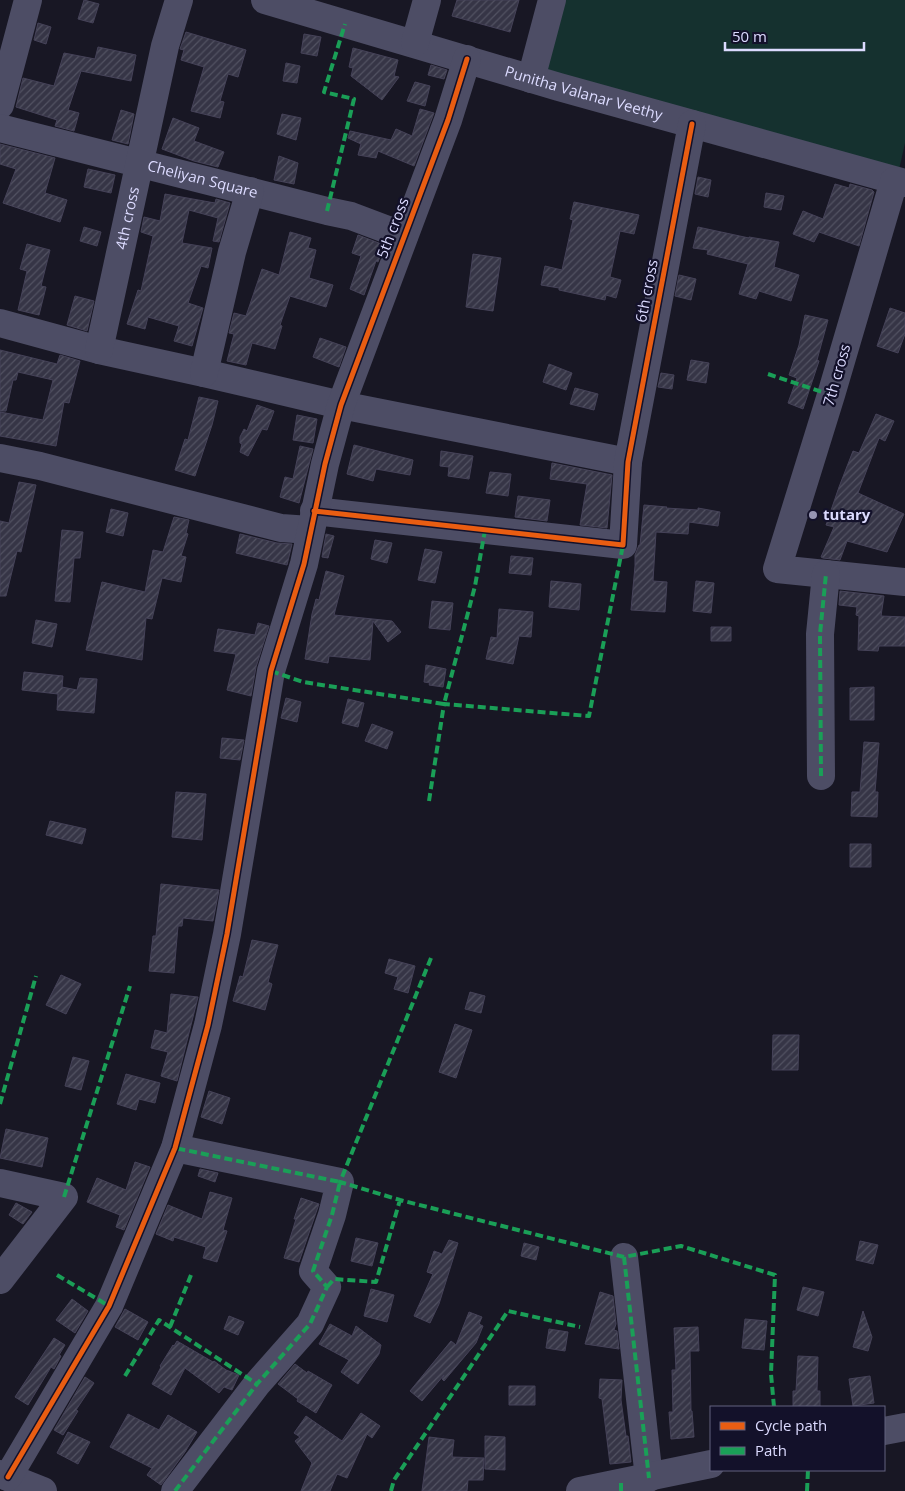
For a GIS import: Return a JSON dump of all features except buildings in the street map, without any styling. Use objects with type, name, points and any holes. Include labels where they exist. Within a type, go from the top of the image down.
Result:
[{"type":"street","points":[[0,105],[28,0]]},
{"type":"street","name":"4th cross","points":[[99,350],[165,46],[179,0]]},
{"type":"street","name":"Punitha Valanar Veethy","points":[[265,0],[347,12],[415,43],[531,78],[899,182]]},
{"type":"street","points":[[415,43],[427,0]]},
{"type":"street","points":[[531,78],[552,0]]},
{"type":"street","name":"5th cross","points":[[4,1476],[108,1306],[175,1148],[208,1025],[227,934],[271,671],[304,564],[325,464],[341,405],[448,120],[467,59]]},
{"type":"street","name":"6th cross","points":[[312,521],[623,545],[628,462],[692,124]]},
{"type":"street","name":"Cheliyan Square","points":[[0,128],[351,216],[404,236]]},
{"type":"street","name":"7th cross","points":[[826,574],[777,569],[899,182]]},
{"type":"street","points":[[204,372],[232,252],[250,191]]},
{"type":"street","points":[[0,323],[99,350],[204,372],[341,405],[628,462]]},
{"type":"street","points":[[0,458],[40,466],[281,528],[312,521]]},
{"type":"street","points":[[821,776],[820,634],[826,574],[905,582]]},
{"type":"street","points":[[175,1148],[340,1182],[332,1215],[313,1271],[327,1287],[310,1324],[257,1384],[175,1491]]},
{"type":"street","points":[[0,1183],[64,1197],[0,1280]]},
{"type":"street","points":[[624,1257],[649,1478]]},
{"type":"street","points":[[885,1431],[905,1427]]},
{"type":"street","points":[[580,1491],[710,1464]]},
{"type":"street","points":[[4,1476],[43,1491]]},
{"type":"green space","points":[[556,0],[905,0],[905,143],[899,170],[542,70]]},
{"type":"marked path","points":[[327,211],[354,99],[324,92],[345,24]]},
{"type":"marked path","points":[[768,374],[831,395]]},
{"type":"marked path","points":[[271,671],[303,682],[444,704],[475,586],[485,530]]},
{"type":"marked path","points":[[429,801],[444,704],[589,716],[623,545]]},
{"type":"marked path","points":[[821,776],[820,634],[826,574]]},
{"type":"marked path","points":[[431,958],[340,1182],[400,1200],[624,1257],[681,1246],[775,1275],[771,1374],[774,1406]]},
{"type":"marked path","points":[[0,1104],[36,976]]},
{"type":"marked path","points":[[64,1197],[130,986]]},
{"type":"marked path","points":[[175,1148],[340,1182],[332,1215],[313,1271],[327,1287],[310,1324],[257,1384],[175,1491]]},
{"type":"marked path","points":[[327,1287],[334,1279],[376,1282],[400,1200]]},
{"type":"marked path","points":[[624,1257],[649,1478]]},
{"type":"marked path","points":[[57,1275],[109,1306]]},
{"type":"marked path","points":[[170,1327],[191,1275]]},
{"type":"marked path","points":[[391,1491],[394,1480],[508,1311],[580,1327]]},
{"type":"marked path","points":[[125,1376],[159,1320],[257,1384]]},
{"type":"marked path","points":[[807,1491],[808,1471]]},
{"type":"marked path","points":[[621,1483],[621,1491]]},
{"type":"cycle path","points":[[8,1477],[109,1306],[175,1148],[208,1025],[227,934],[271,671],[304,564],[325,464],[341,405],[448,120],[467,59]]},
{"type":"cycle path","points":[[314,511],[623,545],[628,462],[692,124]]},
{"type":"place","name":"tutary","points":[[813,515]]}]
